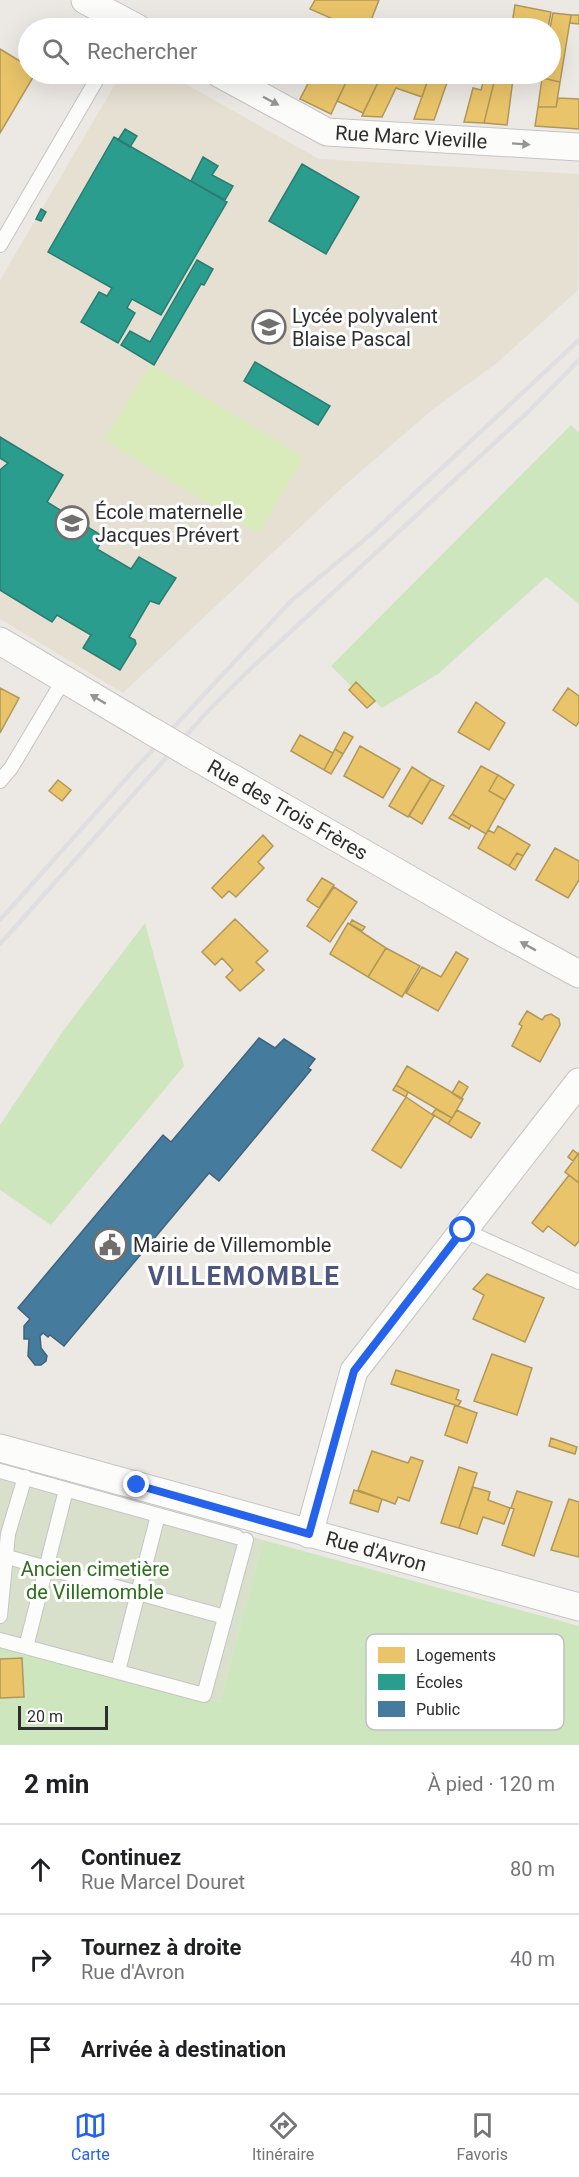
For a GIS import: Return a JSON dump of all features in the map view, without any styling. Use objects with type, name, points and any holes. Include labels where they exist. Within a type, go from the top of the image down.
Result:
[{"type":"street","points":[[85,0],[114,18]]},
{"type":"street","name":"Rue Marc Vieville","points":[[238,84],[327,132],[579,147]]},
{"type":"street","name":"Rue des Trois Frères","points":[[0,641],[194,756],[579,974]]},
{"type":"street","points":[[309,1534],[354,1371],[579,1082]]},
{"type":"street","name":"Rue d'Avron","points":[[0,1448],[579,1607]]},
{"type":"lane","points":[[0,245],[94,84]]},
{"type":"lane","points":[[0,781],[11,768],[64,679]]},
{"type":"lane","points":[[463,1230],[579,1282]]},
{"type":"lane","points":[[0,1471],[241,1538],[225,1617],[204,1695],[0,1640]]},
{"type":"lane","points":[[0,1616],[3,1556],[26,1477]]},
{"type":"lane","points":[[26,1647],[66,1490]]},
{"type":"lane","points":[[118,1671],[158,1515]]},
{"type":"lane","points":[[3,1556],[225,1617]]},
{"type":"shaded area","name":"Lycée polyvalent Blaise Pascal","points":[[115,84],[186,84],[319,159],[579,174],[578,290],[497,363],[432,410],[344,486],[123,693],[0,619],[0,280]]},
{"type":"green space","points":[[150,364],[304,457],[258,534],[104,440]]},
{"type":"green space","points":[[571,425],[579,433],[579,604],[546,577],[438,674],[382,708],[356,683],[352,687],[331,666]]},
{"type":"green space","points":[[145,923],[184,1066],[51,1225],[0,1190],[0,1125],[63,1031]]},
{"type":"green space","name":"Ancien cimetière de Villemomble","points":[[0,1467],[263,1540],[220,1702],[0,1642]]},
{"type":"green space","points":[[263,1540],[579,1626],[579,1745],[0,1745],[0,1642],[220,1702]]},
{"type":"building: Logements","points":[[315,0],[379,0],[372,18],[330,18],[310,9]]},
{"type":"building: Logements","points":[[515,5],[551,12],[550,18],[513,18]]},
{"type":"building: Logements","points":[[553,13],[571,15],[561,76],[561,18],[552,18]]},
{"type":"building: Logements","points":[[571,15],[579,15],[579,24],[570,23]]},
{"type":"building: Logements","points":[[0,49],[18,60],[18,84],[29,84],[0,133]]},
{"type":"building: Logements","points":[[308,84],[345,84],[331,114],[300,99]]},
{"type":"building: Logements","points":[[345,84],[377,84],[363,113],[337,101]]},
{"type":"building: Logements","points":[[377,84],[427,84],[422,97],[396,88],[382,117],[362,116]]},
{"type":"building: Logements","points":[[426,84],[447,84],[434,120],[414,119]]},
{"type":"building: Logements","points":[[483,84],[494,84],[484,123],[464,122],[473,88],[481,90]]},
{"type":"building: Logements","points":[[494,84],[512,84],[507,125],[484,123]]},
{"type":"building: Logements","points":[[541,84],[560,84],[556,107],[538,107]]},
{"type":"building: Logements","points":[[558,98],[579,99],[579,129],[535,126],[538,107],[556,107]]},
{"type":"building: Logements","points":[[356,682],[375,701],[367,708],[349,690]]},
{"type":"building: Logements","points":[[0,688],[19,698],[0,733]]},
{"type":"building: Logements","points":[[568,688],[579,696],[579,722],[576,726],[553,710]]},
{"type":"building: Logements","points":[[476,702],[505,723],[489,750],[458,732]]},
{"type":"building: Logements","points":[[344,732],[353,737],[343,754],[335,749]]},
{"type":"building: Logements","points":[[300,735],[333,753],[324,770],[291,751]]},
{"type":"building: Logements","points":[[360,746],[400,769],[383,798],[344,776]]},
{"type":"building: Logements","points":[[335,749],[343,754],[331,774],[324,770]]},
{"type":"building: Logements","points":[[481,766],[498,775],[489,791],[505,800],[486,834],[452,814]]},
{"type":"building: Logements","points":[[412,767],[431,779],[408,817],[389,806]]},
{"type":"building: Logements","points":[[498,775],[514,785],[505,800],[489,791]]},
{"type":"building: Logements","points":[[431,779],[444,786],[422,824],[409,816]]},
{"type":"building: Logements","points":[[58,780],[71,790],[62,801],[49,791]]},
{"type":"building: Logements","points":[[452,814],[471,825],[469,829],[449,818]]},
{"type":"building: Logements","points":[[498,826],[530,845],[523,856],[517,853],[509,866],[478,848],[488,830],[494,833]]},
{"type":"building: Logements","points":[[263,835],[273,846],[258,862],[264,868],[236,897],[229,891],[222,898],[212,888]]},
{"type":"building: Logements","points":[[555,848],[579,861],[579,880],[568,898],[536,880]]},
{"type":"building: Logements","points":[[517,853],[523,856],[515,870],[509,866]]},
{"type":"building: Logements","points":[[322,878],[334,885],[319,908],[307,900]]},
{"type":"building: Logements","points":[[334,887],[357,902],[330,942],[307,926]]},
{"type":"building: Logements","points":[[235,919],[268,951],[256,962],[264,970],[240,991],[226,977],[233,970],[222,958],[215,965],[202,952]]},
{"type":"building: Logements","points":[[352,920],[365,927],[362,931],[350,924]]},
{"type":"building: Logements","points":[[348,923],[386,948],[368,977],[330,954]]},
{"type":"building: Logements","points":[[386,948],[420,966],[402,997],[368,977]]},
{"type":"building: Logements","points":[[456,952],[468,959],[438,1011],[406,993],[422,967],[441,977]]},
{"type":"building: Logements","points":[[527,1011],[542,1020],[551,1014],[559,1019],[560,1025],[540,1062],[512,1046],[522,1026],[519,1024]]},
{"type":"building: Logements","points":[[407,1066],[463,1099],[452,1118],[396,1085]]},
{"type":"building: Logements","points":[[459,1081],[468,1087],[461,1099],[452,1093]]},
{"type":"building: Logements","points":[[396,1085],[408,1092],[406,1097],[393,1090]]},
{"type":"building: Logements","points":[[406,1097],[434,1116],[401,1168],[372,1150]]},
{"type":"building: Logements","points":[[436,1109],[452,1118],[448,1124],[432,1114]]},
{"type":"building: Logements","points":[[457,1110],[480,1123],[471,1138],[448,1124]]},
{"type":"building: Logements","points":[[573,1150],[578,1154],[573,1161],[568,1157]]},
{"type":"building: Logements","points":[[579,1153],[579,1183],[565,1172]]},
{"type":"building: Logements","points":[[569,1175],[579,1183],[579,1241],[575,1246],[548,1226],[543,1232],[532,1223]]},
{"type":"building: Logements","points":[[487,1274],[544,1298],[525,1342],[473,1319],[484,1295],[473,1289]]},
{"type":"building: Logements","points":[[492,1354],[532,1368],[517,1415],[474,1401]]},
{"type":"building: Logements","points":[[396,1370],[459,1390],[456,1399],[461,1401],[458,1406],[391,1384]]},
{"type":"building: Logements","points":[[455,1405],[477,1413],[467,1443],[445,1435]]},
{"type":"building: Logements","points":[[551,1438],[577,1447],[575,1454],[549,1446]]},
{"type":"building: Logements","points":[[372,1451],[408,1463],[411,1457],[423,1461],[409,1501],[398,1497],[395,1504],[358,1490]]},
{"type":"building: Logements","points":[[459,1467],[477,1473],[459,1528],[441,1523]]},
{"type":"building: Logements","points":[[473,1487],[490,1492],[488,1500],[510,1508],[504,1524],[483,1517],[477,1534],[459,1528]]},
{"type":"building: Logements","points":[[354,1490],[382,1499],[378,1512],[350,1503]]},
{"type":"building: Logements","points":[[517,1491],[552,1502],[534,1556],[502,1545],[514,1509],[511,1508]]},
{"type":"building: Logements","points":[[569,1499],[579,1502],[579,1557],[551,1550]]},
{"type":"building: Logements","points":[[22,1658],[24,1697],[0,1698],[0,1659]]},
{"type":"building: Écoles","points":[[125,129],[137,136],[130,147],[118,140]]},
{"type":"building: Écoles","points":[[114,137],[227,202],[161,315],[132,299],[127,308],[135,313],[118,343],[81,322],[99,292],[107,296],[112,288],[48,252]]},
{"type":"building: Écoles","points":[[203,157],[218,166],[212,175],[233,186],[225,200],[191,181]]},
{"type":"building: Écoles","points":[[302,164],[359,197],[326,254],[269,221]]},
{"type":"building: Écoles","points":[[41,209],[46,212],[41,221],[36,219]]},
{"type":"building: Écoles","points":[[197,260],[213,269],[204,285],[201,284],[154,365],[121,345],[130,331],[150,342]]},
{"type":"building: Écoles","points":[[255,362],[330,406],[318,425],[244,381]]},
{"type":"building: Écoles","name":"École maternelle Jacques Prévert","points":[[0,437],[63,475],[47,502],[104,537],[97,549],[131,569],[139,557],[176,578],[159,604],[150,601],[129,637],[135,640],[136,644],[120,670],[83,648],[91,635],[57,615],[52,622],[0,590],[0,470],[8,463],[0,458]]},
{"type":"building: Public","name":"Mairie de Villemomble","points":[[259,1038],[275,1048],[284,1039],[315,1059],[308,1068],[311,1070],[219,1181],[209,1173],[64,1346],[50,1335],[48,1337],[43,1333],[40,1336],[41,1348],[47,1356],[46,1361],[41,1365],[35,1365],[28,1356],[29,1339],[24,1339],[24,1326],[30,1319],[18,1308],[163,1135],[171,1142]]},
{"type":"railway","points":[[0,920],[133,771],[291,601],[370,535],[579,340]]},
{"type":"railway","points":[[0,944],[207,712],[246,673],[528,412],[579,360]]},
{"type":"place","name":"Lycée polyvalent Blaise Pascal","points":[[269,327]]},
{"type":"place","name":"École maternelle Jacques Prévert","points":[[72,523]]},
{"type":"place","name":"Mairie de Villemomble","points":[[110,1245]]},
{"type":"district","name":"VILLEMOMBLE","points":[[244,1276]]},
{"type":"route","points":[[137,1485],[309,1534],[354,1371],[463,1230]]}]
